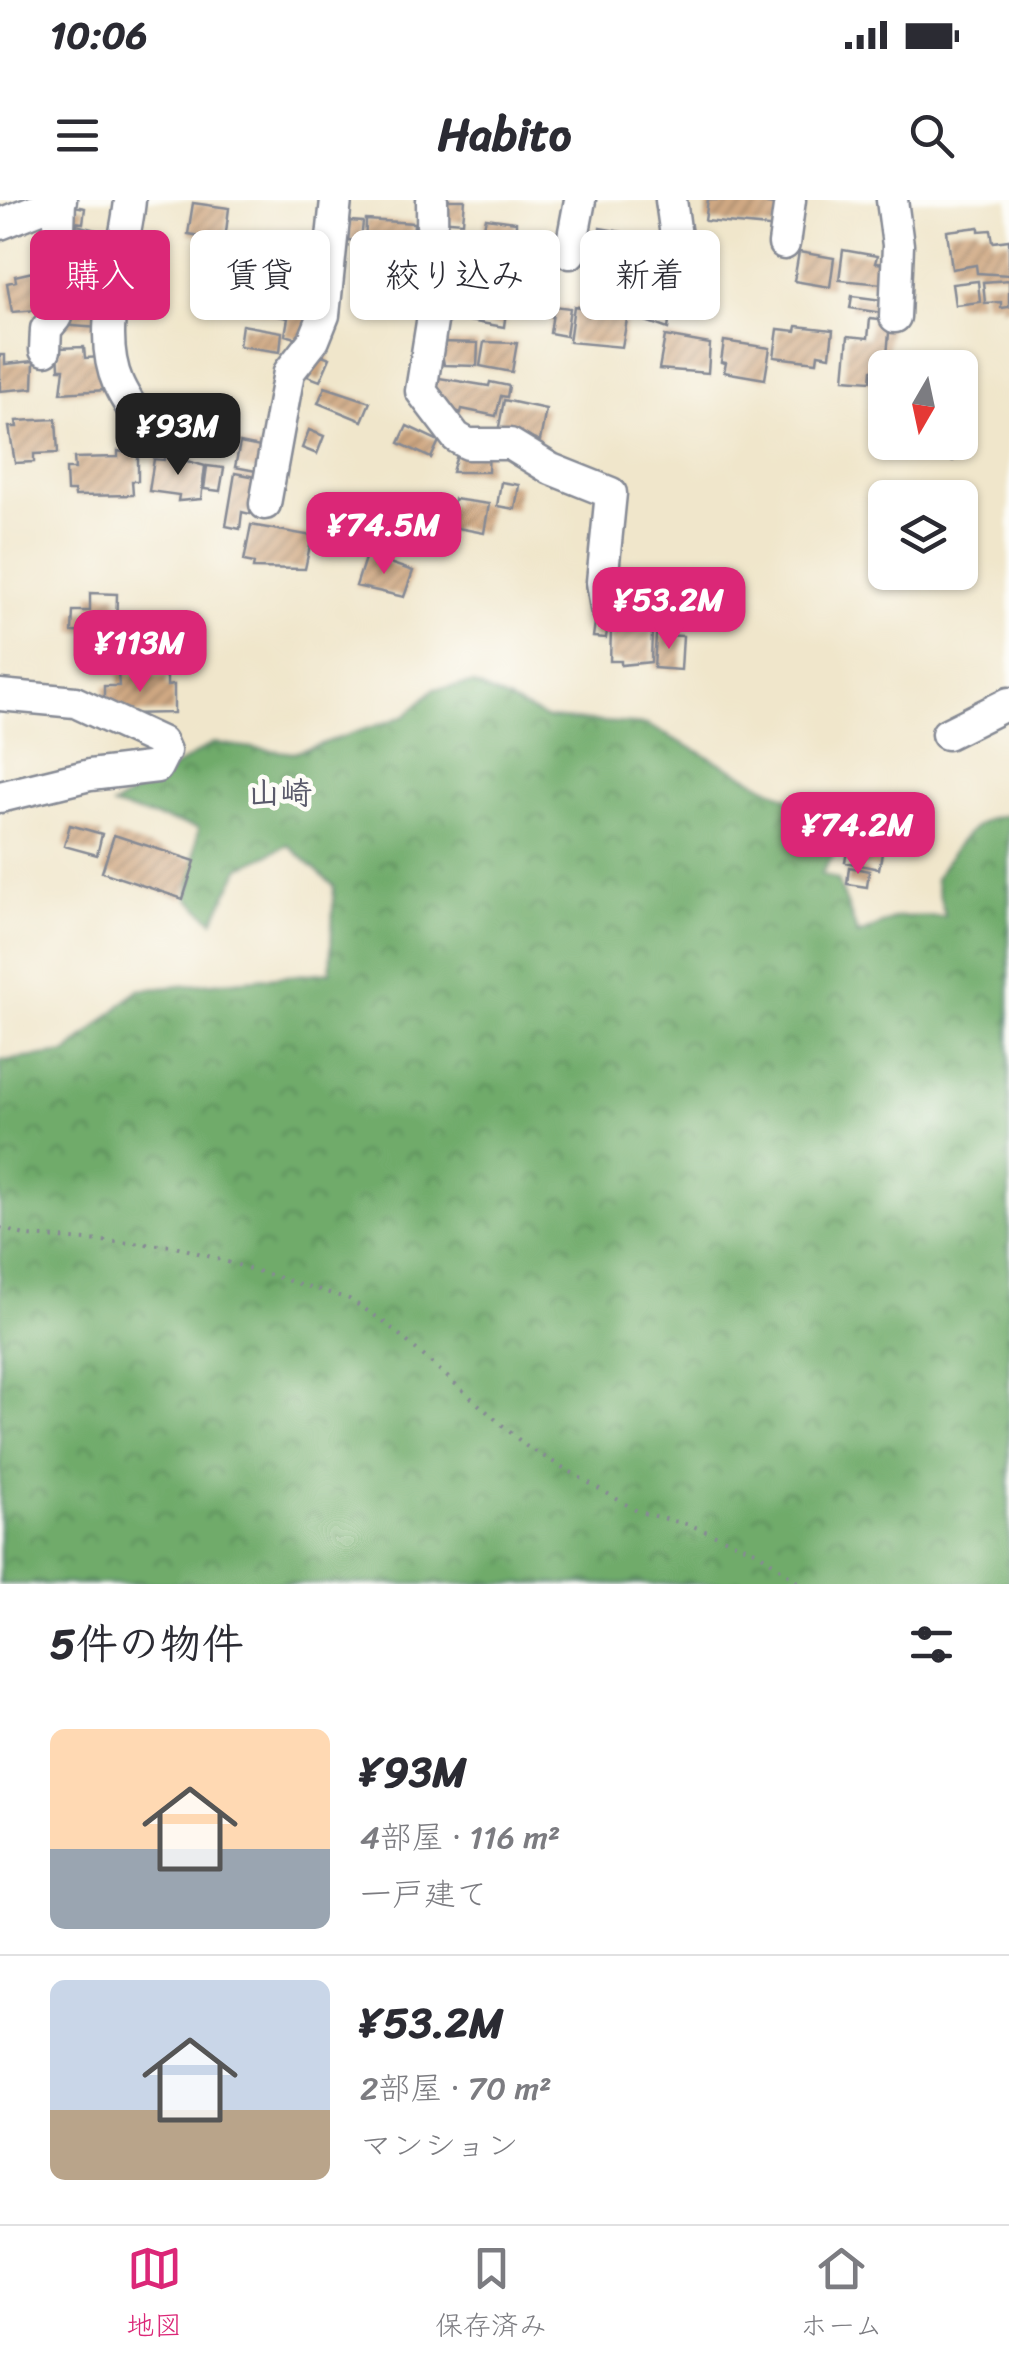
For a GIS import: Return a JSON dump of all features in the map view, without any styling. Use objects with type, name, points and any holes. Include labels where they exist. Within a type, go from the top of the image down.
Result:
[{"type":"street","points":[[0,224],[60,200],[56,317],[46,329],[45,350]]},
{"type":"street","points":[[130,200],[110,320],[111,350],[116,380],[151,435]]},
{"type":"street","points":[[265,504],[289,372],[314,340],[324,315],[336,200]]},
{"type":"street","points":[[432,200],[432,316],[420,391],[456,437],[468,444],[510,444],[551,469],[610,493],[602,582],[606,608]]},
{"type":"street","points":[[570,253],[580,200]]},
{"type":"street","points":[[670,200],[674,230]]},
{"type":"street","points":[[784,244],[790,200]]},
{"type":"street","points":[[892,200],[898,245],[895,316]]},
{"type":"street","points":[[0,695],[75,702],[162,742],[166,751],[157,767],[90,776],[0,798]]},
{"type":"street","points":[[947,734],[1009,703]]},
{"type":"path","points":[[0,1228],[28,1236],[175,1246],[350,1299],[401,1336],[526,1446],[640,1512],[690,1524],[758,1552],[800,1584]]},
{"type":"green space","points":[[473,684],[546,718],[647,725],[815,812],[837,850],[821,874],[838,880],[858,935],[897,917],[945,916],[935,879],[941,869],[974,828],[984,821],[1009,816],[1009,1584],[0,1584],[0,1061],[67,1053],[138,990],[330,972],[334,886],[288,845],[240,868],[213,921],[188,898],[198,828],[113,806],[213,743],[294,753],[405,716],[434,689]]},
{"type":"building","points":[[439,200],[465,200],[463,222],[437,220]]},
{"type":"building","points":[[708,200],[767,200],[767,204],[782,206],[779,228],[705,221]]},
{"type":"building","points":[[193,203],[229,208],[226,230],[190,230],[188,234]]},
{"type":"building","points":[[69,205],[85,208],[83,223],[67,221]]},
{"type":"building","points":[[486,218],[516,222],[516,230],[483,230]]},
{"type":"building","points":[[366,220],[414,223],[414,230],[366,230]]},
{"type":"building","points":[[349,221],[363,222],[362,230],[350,230],[347,240]]},
{"type":"building","points":[[72,224],[96,230],[71,230]]},
{"type":"building","points":[[979,227],[979,231],[991,230],[993,242],[1009,240],[1009,275],[977,273],[976,265],[952,269],[947,231]]},
{"type":"building","points":[[843,250],[877,256],[875,263],[885,264],[882,284],[839,280]]},
{"type":"building","points":[[799,252],[834,258],[830,287],[794,281]]},
{"type":"building","points":[[30,273],[30,311],[12,312],[7,283],[16,281],[15,276]]},
{"type":"building","points":[[1009,280],[1009,307],[1001,308],[1001,302],[985,303],[983,282]]},
{"type":"building","points":[[978,281],[980,302],[955,305],[952,284]]},
{"type":"building","points":[[852,296],[890,301],[888,314],[850,308]]},
{"type":"building","points":[[574,306],[580,307],[580,320],[627,320],[622,347],[569,342]]},
{"type":"building","points":[[560,307],[570,308],[566,336],[550,333],[552,320],[560,320]]},
{"type":"building","points":[[870,319],[890,321],[887,350],[868,350],[868,381],[844,379],[848,336],[868,338]]},
{"type":"building","points":[[60,320],[100,320],[99,328],[60,325]]},
{"type":"building","points":[[288,320],[308,320],[304,340],[285,335]]},
{"type":"building","points":[[464,320],[505,320],[504,327]]},
{"type":"building","points":[[643,320],[669,320],[668,329]]},
{"type":"building","points":[[242,325],[282,332],[280,352],[239,346]]},
{"type":"building","points":[[797,326],[833,330],[830,356],[818,354],[817,362],[774,357],[778,329],[796,331]]},
{"type":"building","points":[[665,336],[710,344],[708,373],[659,369]]},
{"type":"building","points":[[724,341],[770,348],[765,379],[724,372]]},
{"type":"building","points":[[440,342],[478,343],[477,366],[444,365]]},
{"type":"building","points":[[484,342],[517,343],[512,372],[480,366]]},
{"type":"building","points":[[84,347],[85,358],[102,357],[106,390],[61,393],[64,369],[59,369],[58,348]]},
{"type":"building","points":[[311,351],[330,358],[320,381],[302,374]]},
{"type":"building","points":[[0,355],[5,355],[5,364],[34,361],[33,388],[0,391]]},
{"type":"building","points":[[433,377],[509,386],[507,397],[501,396],[496,416],[462,409],[461,413],[437,404]]},
{"type":"building","points":[[325,387],[370,402],[362,421],[318,403]]},
{"type":"building","points":[[504,400],[546,409],[540,441],[498,432]]},
{"type":"building","points":[[56,419],[58,453],[34,454],[34,462],[15,463],[9,427],[17,427],[16,421]]},
{"type":"building","points":[[407,426],[439,441],[431,458],[399,443]]},
{"type":"building","points":[[309,430],[324,436],[317,454],[302,448]]},
{"type":"building","points":[[240,443],[265,448],[261,472],[235,467]]},
{"type":"building","points":[[459,448],[489,449],[488,472],[452,472]]},
{"type":"building","points":[[118,451],[138,455],[138,481],[132,481],[133,495],[75,496],[74,491],[67,491],[66,469],[75,469],[74,458],[118,457]]},
{"type":"building","points":[[165,455],[205,466],[201,499],[178,501],[179,495],[149,491],[154,459],[164,460]]},
{"type":"building","points":[[207,466],[224,468],[220,491],[204,489]]},
{"type":"building","points":[[235,473],[256,477],[250,514],[242,512],[240,529],[226,526]]},
{"type":"building","points":[[501,482],[519,485],[515,509],[497,506]]},
{"type":"building","points":[[454,499],[489,504],[484,533],[453,527],[453,532],[443,531],[444,526],[432,524],[435,503],[453,505]]},
{"type":"building","points":[[319,513],[348,517],[343,548],[323,550],[324,545],[315,544]]},
{"type":"building","points":[[251,525],[312,536],[305,569],[253,568],[254,563],[244,561]]},
{"type":"building","points":[[366,555],[413,571],[404,597],[356,586]]},
{"type":"building","points":[[90,593],[117,594],[116,633],[72,632],[73,611],[90,611]]},
{"type":"building","points":[[595,622],[608,624],[606,638],[593,637]]},
{"type":"building","points":[[620,627],[652,632],[651,662],[621,665],[621,661],[610,661],[611,630]]},
{"type":"building","points":[[656,635],[683,636],[681,670],[654,668]]},
{"type":"building","points":[[118,673],[167,677],[167,686],[174,685],[174,713],[122,714],[104,707],[104,686],[119,686]]},
{"type":"building","points":[[853,821],[887,827],[879,869],[845,862]]},
{"type":"building","points":[[70,825],[102,834],[97,855],[64,846]]},
{"type":"building","points":[[114,835],[195,861],[183,899],[102,872]]},
{"type":"building","points":[[849,867],[869,871],[867,887],[847,884]]},
{"type":"district","name":"山崎","points":[[280,793]]}]
